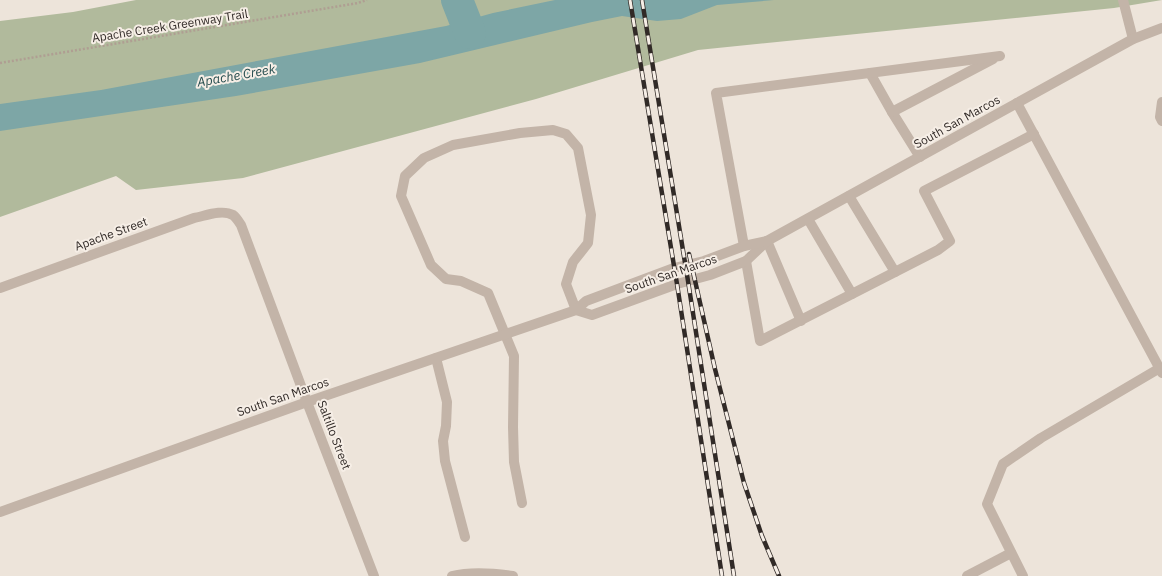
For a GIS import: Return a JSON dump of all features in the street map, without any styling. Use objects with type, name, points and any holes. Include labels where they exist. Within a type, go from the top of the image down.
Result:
[{"type":"street","points":[[1123,0],[1134,39]]},
{"type":"street","name":"South San Marcos","points":[[576,310],[592,315],[677,284],[710,275],[746,261],[767,241],[1134,39],[1162,28]]},
{"type":"street","points":[[744,246],[716,93],[1000,56],[892,112]]},
{"type":"street","points":[[870,73],[920,157]]},
{"type":"street","points":[[1162,102],[1160,117],[1162,121]]},
{"type":"street","points":[[1018,103],[1161,371],[1041,438],[1003,464],[987,504],[1023,576]]},
{"type":"street","points":[[522,503],[514,462],[514,356],[504,335],[488,293],[462,281],[446,279],[432,265],[401,196],[405,176],[424,158],[453,145],[520,133],[553,130],[566,134],[578,148],[592,215],[588,243],[573,262],[566,284],[576,310]]},
{"type":"street","points":[[746,261],[760,342],[938,250],[950,241],[924,191],[1034,134]]},
{"type":"street","points":[[849,196],[895,272]]},
{"type":"street","name":"Apache Street","points":[[0,288],[194,218],[215,213],[226,213],[233,215]]},
{"type":"street","name":"Saltillo Street","points":[[233,215],[242,225],[307,402],[374,576]]},
{"type":"street","points":[[808,219],[852,294]]},
{"type":"street","points":[[767,241],[801,321]]},
{"type":"street","name":"South San Marcos","points":[[0,512],[307,402],[576,310],[586,301],[674,268],[704,261],[744,246],[767,241]]},
{"type":"street","points":[[436,358],[447,402],[446,426],[443,441],[445,462],[465,537]]},
{"type":"street","points":[[967,576],[1011,553]]},
{"type":"street","points":[[452,576],[458,574],[490,572],[513,576]]},
{"type":"path","name":"Apache Creek Greenway Trail","points":[[0,63],[358,3],[367,0]]},
{"type":"green space","points":[[136,0],[1162,0],[1114,8],[698,50],[536,99],[243,178],[136,190],[116,176],[0,217],[0,21],[73,12]]},
{"type":"water","name":"Apache Creek","points":[[555,0],[774,0],[717,5],[681,19],[657,21],[622,16],[420,63],[236,96],[0,131],[0,104],[101,90],[446,26],[493,13]]},
{"type":"waterway","points":[[457,0],[470,33]]},
{"type":"railway","points":[[630,0],[677,284],[722,576]]},
{"type":"railway","points":[[642,0],[734,576]]},
{"type":"railway","points":[[689,254],[715,369],[744,483],[762,536],[779,576]]}]
